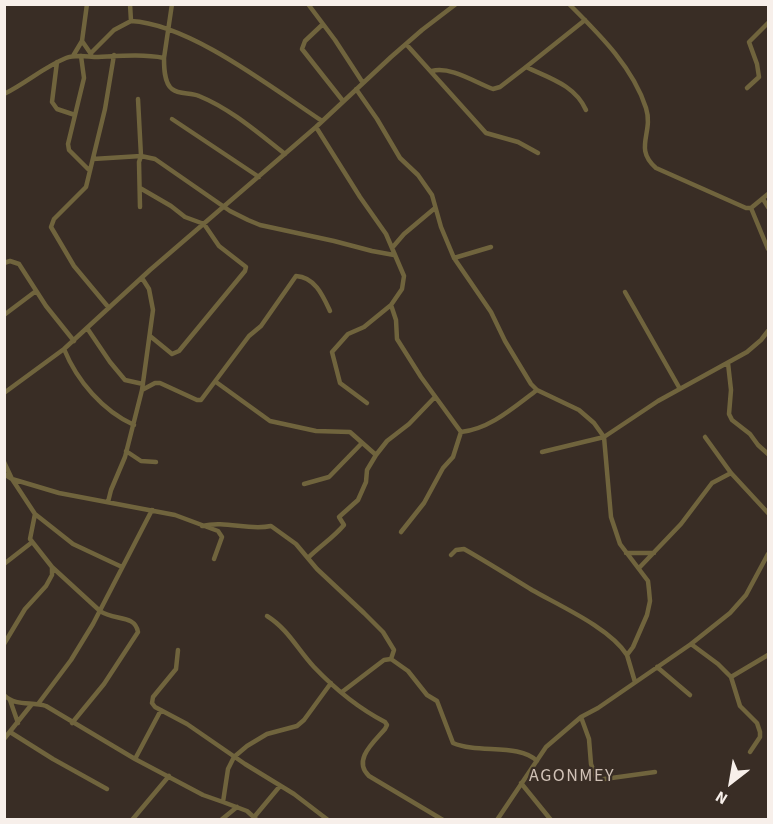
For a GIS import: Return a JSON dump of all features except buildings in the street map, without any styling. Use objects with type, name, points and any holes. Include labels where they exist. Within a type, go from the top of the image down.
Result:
[{"type":"street","points":[[73,56],[82,41],[87,4]]},
{"type":"street","points":[[130,4],[130,21]]},
{"type":"street","points":[[172,4],[164,58],[166,75],[171,88],[177,92],[199,96],[232,114],[285,154]]},
{"type":"street","points":[[308,4],[363,82]]},
{"type":"street","points":[[4,393],[64,349],[316,127],[406,44],[456,4]]},
{"type":"street","points":[[569,4],[622,62],[642,97],[648,118],[643,151],[649,162],[656,168],[723,196],[740,206],[751,208],[768,194]]},
{"type":"street","points":[[432,71],[457,75],[493,89],[500,87],[585,20]]},
{"type":"street","points":[[91,55],[114,30],[130,21],[168,28],[200,43],[322,121]]},
{"type":"street","points":[[747,88],[759,77],[749,42],[768,23]]},
{"type":"street","points":[[323,24],[305,41],[302,49],[343,101]]},
{"type":"street","points":[[82,41],[91,55]]},
{"type":"street","points":[[406,44],[486,133],[518,142],[538,153]]},
{"type":"street","points":[[5,93],[24,84],[57,62],[73,56],[114,55],[164,58]]},
{"type":"street","points":[[109,308],[74,266],[51,227],[54,219],[83,192],[105,109],[114,55]]},
{"type":"street","points":[[81,56],[84,78],[69,150],[90,171]]},
{"type":"street","points":[[57,62],[52,102],[57,109],[75,115]]},
{"type":"street","points":[[526,67],[564,84],[577,94],[586,110]]},
{"type":"street","points":[[356,89],[396,152],[418,175],[432,195],[454,258],[491,312],[523,373],[537,390],[579,410],[594,423],[604,437],[611,516],[620,544],[648,581],[650,601],[647,615],[627,655]]},
{"type":"street","points":[[138,99],[141,156],[140,207]]},
{"type":"street","points":[[171,118],[259,177]]},
{"type":"street","points":[[316,127],[360,198],[386,234],[402,270],[403,284],[391,305],[376,319],[348,334],[332,352],[340,383],[367,403]]},
{"type":"street","points":[[93,159],[141,156],[155,159],[223,207],[260,225],[394,255]]},
{"type":"street","points":[[140,188],[185,217],[204,224],[219,246],[246,267],[179,351],[172,354],[150,336]]},
{"type":"street","points":[[763,199],[768,207]]},
{"type":"street","points":[[392,248],[404,234],[435,208]]},
{"type":"street","points":[[751,208],[768,249]]},
{"type":"street","points":[[454,258],[491,247]]},
{"type":"street","points":[[4,263],[10,261],[19,264],[36,291],[74,340]]},
{"type":"street","points":[[87,328],[125,380],[143,387],[160,383],[201,400],[249,336],[261,327],[297,276],[300,275],[315,285],[330,311]]},
{"type":"street","points":[[108,502],[134,425],[143,387],[153,310],[149,289],[142,278]]},
{"type":"street","points":[[4,315],[36,291]]},
{"type":"street","points":[[625,291],[680,389]]},
{"type":"street","points":[[391,305],[396,320],[397,339],[460,432]]},
{"type":"street","points":[[542,452],[604,437],[658,401],[728,363],[761,340],[768,330]]},
{"type":"street","points":[[64,349],[69,363],[105,406],[134,425]]},
{"type":"street","points":[[728,363],[731,390],[729,414],[732,420],[750,434],[768,454]]},
{"type":"street","points":[[216,382],[270,421],[327,433],[350,432],[376,454]]},
{"type":"street","points":[[460,432],[489,424],[537,390]]},
{"type":"street","points":[[308,558],[319,547],[331,540],[344,525],[339,517],[357,500],[366,482],[367,470],[376,454],[435,396]]},
{"type":"street","points":[[401,532],[424,503],[443,468],[453,457],[460,432]]},
{"type":"street","points":[[705,437],[731,473],[768,513]]},
{"type":"street","points":[[304,484],[329,477],[362,443]]},
{"type":"street","points":[[126,451],[141,461],[156,462]]},
{"type":"street","points":[[4,462],[12,479],[35,514],[73,544],[122,567]]},
{"type":"street","points":[[639,568],[681,524],[712,483],[731,473]]},
{"type":"street","points":[[4,474],[12,479],[59,493],[175,515],[218,531],[221,534],[214,559]]},
{"type":"street","points":[[38,704],[71,660],[100,611],[152,510]]},
{"type":"street","points":[[35,514],[29,535],[31,543],[52,567],[107,616],[133,621],[137,626],[138,632],[104,684],[72,723]]},
{"type":"street","points":[[202,526],[235,524],[254,528],[271,526],[290,539],[317,569],[382,632],[394,650],[390,659]]},
{"type":"street","points":[[4,564],[31,543]]},
{"type":"street","points":[[451,555],[456,550],[464,549],[595,626],[622,647],[627,655],[635,682]]},
{"type":"street","points":[[626,553],[654,553]]},
{"type":"street","points":[[497,819],[546,747],[581,717],[691,644],[730,613],[746,595],[768,554]]},
{"type":"street","points":[[4,644],[25,609],[50,581],[52,567]]},
{"type":"street","points":[[267,616],[283,628],[314,667],[355,705],[387,725],[364,755],[361,764],[363,771],[443,819]]},
{"type":"street","points":[[691,644],[731,677],[740,706],[757,723],[760,737],[750,752]]},
{"type":"street","points":[[178,650],[176,669],[153,697],[152,703],[328,819]]},
{"type":"street","points":[[731,677],[768,655]]},
{"type":"street","points":[[342,692],[384,660],[390,659],[408,671],[427,695],[437,701],[453,743],[468,749],[527,753],[537,761]]},
{"type":"street","points":[[657,667],[690,695]]},
{"type":"street","points":[[223,802],[228,769],[234,757],[267,734],[297,726],[331,683]]},
{"type":"street","points":[[4,695],[10,700],[24,704],[46,706],[135,759],[203,795],[237,807],[256,818],[280,786]]},
{"type":"street","points":[[10,700],[18,723]]},
{"type":"street","points":[[4,739],[32,704]]},
{"type":"street","points":[[135,759],[161,710]]},
{"type":"street","points":[[581,717],[589,739],[591,764],[597,780],[655,772]]},
{"type":"street","points":[[10,732],[107,789]]},
{"type":"street","points":[[132,819],[169,776]]},
{"type":"street","points":[[521,783],[551,819]]},
{"type":"street","points":[[221,819],[237,807]]},
{"type":"street","points":[[315,809],[318,819]]},
{"type":"district","name":"AGONMEY","points":[[572,777]]}]
